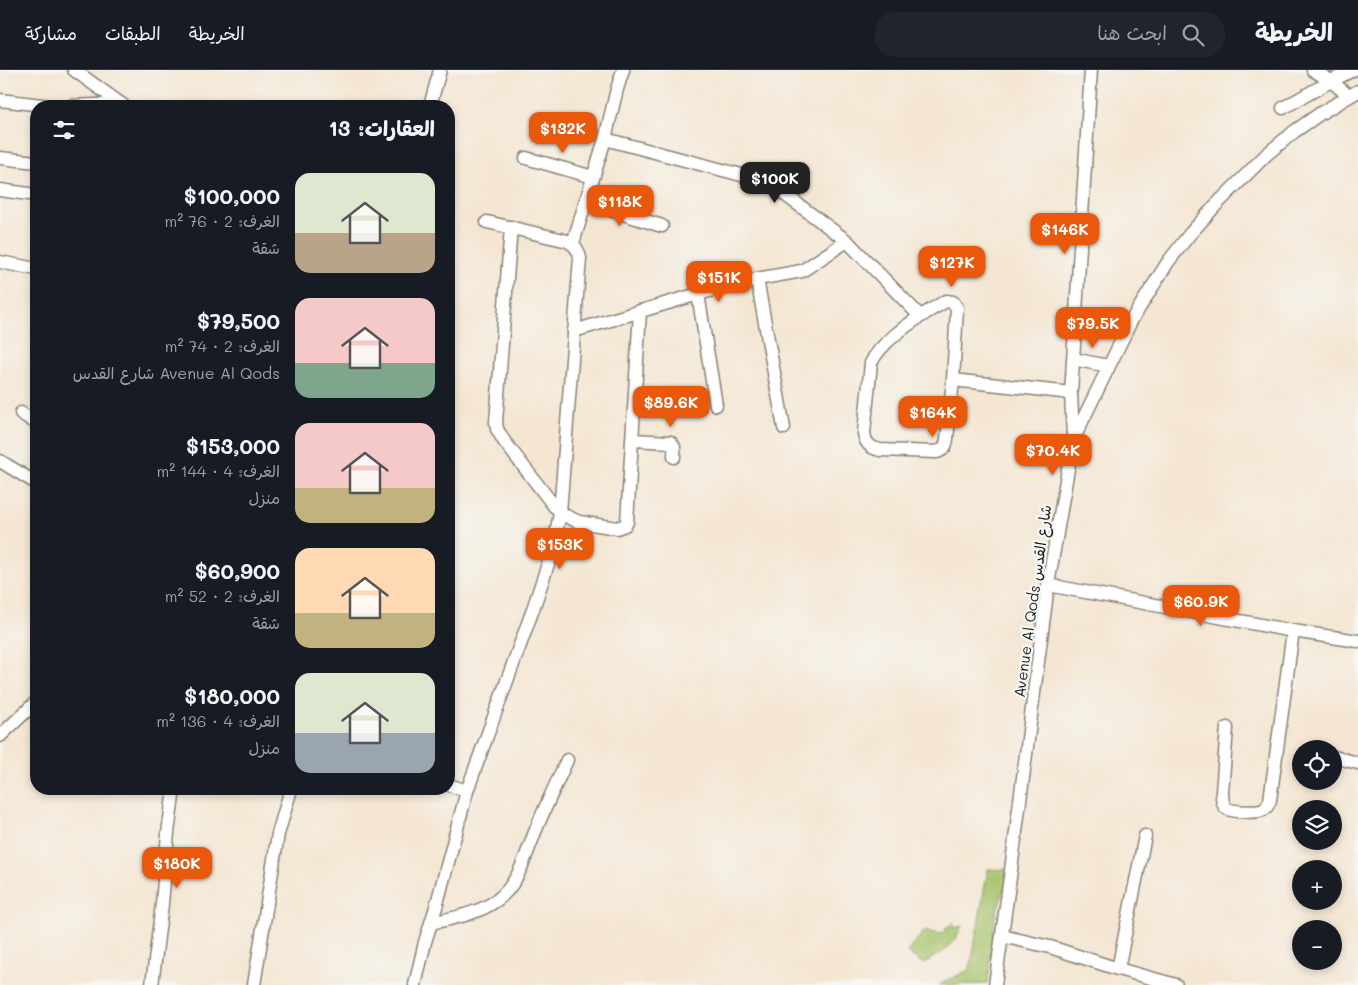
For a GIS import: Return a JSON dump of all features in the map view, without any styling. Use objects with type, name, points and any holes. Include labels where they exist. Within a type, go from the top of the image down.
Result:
[{"type":"street","points":[[74,70],[116,100]]},
{"type":"street","points":[[432,100],[440,70]]},
{"type":"street","points":[[573,244],[605,139],[623,70]]},
{"type":"street","points":[[1073,440],[1071,393],[1092,70]]},
{"type":"street","points":[[1314,70],[1353,94]]},
{"type":"street","points":[[1283,108],[1353,70]]},
{"type":"street","name":"Avenue Al Qods شارع القدس","points":[[995,985],[1048,585],[1073,440],[1131,321],[1168,262],[1216,205],[1267,154],[1295,131],[1353,94]]},
{"type":"street","points":[[0,100],[30,104]]},
{"type":"street","points":[[605,139],[768,182],[847,241],[920,316]]},
{"type":"street","points":[[0,158],[30,161]]},
{"type":"street","points":[[526,158],[593,177]]},
{"type":"street","points":[[0,190],[30,194]]},
{"type":"street","points":[[585,202],[662,226]]},
{"type":"street","points":[[415,985],[467,790],[532,612],[554,546],[560,512],[579,252],[568,241],[487,222]]},
{"type":"street","points":[[511,227],[497,429],[504,441],[560,512],[572,520],[617,528],[625,525],[628,518],[640,312]]},
{"type":"street","points":[[574,331],[698,294],[757,279],[802,271],[847,241]]},
{"type":"street","points":[[0,262],[30,268]]},
{"type":"street","points":[[757,279],[784,428]]},
{"type":"street","points":[[698,294],[716,405]]},
{"type":"street","points":[[946,301],[953,302],[957,308],[952,380],[947,439],[942,451],[880,450],[867,443],[864,433],[870,363],[874,355],[920,316],[946,301]]},
{"type":"street","points":[[1073,359],[1108,366]]},
{"type":"street","points":[[952,380],[1071,393]]},
{"type":"street","points":[[21,413],[30,419]]},
{"type":"street","points":[[632,440],[670,442],[674,448],[674,457]]},
{"type":"street","points":[[0,461],[30,479]]},
{"type":"street","points":[[1048,585],[1294,631],[1358,641]]},
{"type":"street","points":[[1228,728],[1222,792],[1224,806],[1229,810],[1263,810],[1270,800],[1294,631]]},
{"type":"street","points":[[0,736],[30,708]]},
{"type":"street","points":[[1342,759],[1358,763]]},
{"type":"street","points":[[431,923],[484,908],[497,900],[511,886],[519,873],[567,760]]},
{"type":"street","points":[[455,787],[467,790]]},
{"type":"street","points":[[152,985],[173,795]]},
{"type":"street","points":[[254,985],[278,834],[289,795]]},
{"type":"street","points":[[1118,969],[1145,836]]},
{"type":"street","points":[[1002,936],[1050,947],[1118,969],[1146,981],[1176,985]]},
{"type":"green space","points":[[988,869],[1011,870],[995,916],[988,984],[939,985],[970,969]]},
{"type":"green space","points":[[953,922],[953,928],[962,926],[957,937],[947,949],[923,964],[907,952],[924,931],[941,934]]}]
